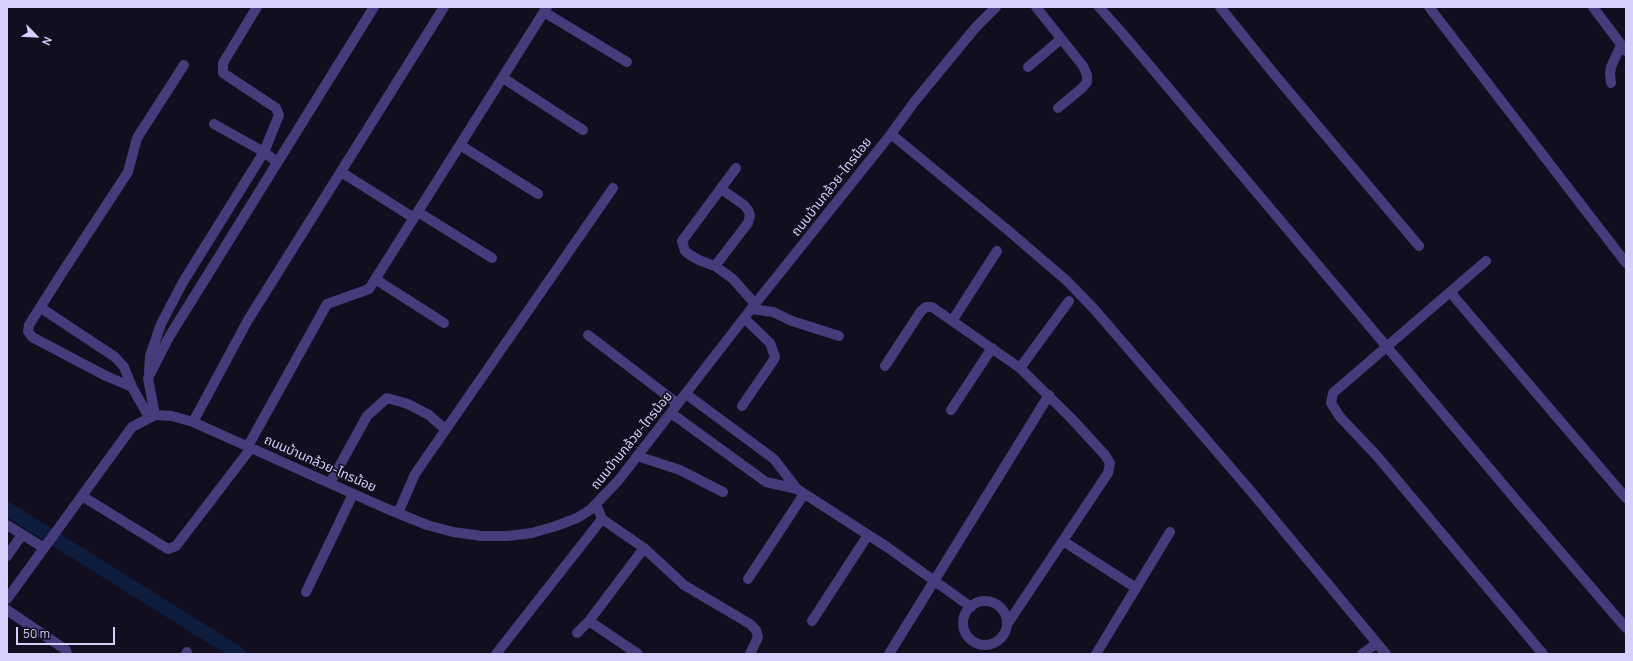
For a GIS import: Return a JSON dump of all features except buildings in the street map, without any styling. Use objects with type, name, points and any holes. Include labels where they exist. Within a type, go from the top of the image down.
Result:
[{"type":"street","points":[[152,416],[148,378],[150,356],[161,324],[183,282],[264,152],[279,115],[276,108],[223,73],[224,63],[257,7]]},
{"type":"street","points":[[148,378],[169,337],[374,7]]},
{"type":"street","points":[[193,422],[248,320],[444,7]]},
{"type":"street","name":"ถนนบ้านกล้วย-ไทรน้อย","points":[[152,416],[172,416],[193,422],[353,494],[427,525],[453,532],[482,536],[508,536],[532,533],[577,518],[596,504],[638,456],[744,318],[891,134],[915,101],[976,27],[996,7]]},
{"type":"street","points":[[1036,7],[1083,66],[1087,75],[1087,82],[1082,88],[1058,108]]},
{"type":"street","points":[[1099,7],[1626,628]]},
{"type":"street","points":[[1220,7],[1274,74],[1419,246]]},
{"type":"street","points":[[1429,7],[1626,263]]},
{"type":"street","points":[[1593,7],[1624,48],[1611,67],[1611,83]]},
{"type":"street","points":[[82,496],[168,549],[176,546],[249,447],[327,304],[369,289],[546,9],[627,62]]},
{"type":"street","points":[[1028,67],[1061,38]]},
{"type":"street","points":[[132,387],[106,376],[32,337],[28,331],[29,325],[128,172],[137,138],[184,65]]},
{"type":"street","points":[[502,78],[583,130]]},
{"type":"street","points":[[214,124],[264,152],[277,162]]},
{"type":"street","points":[[891,134],[1067,281],[1095,310],[1249,489],[1386,654]]},
{"type":"street","points":[[460,145],[538,194]]},
{"type":"street","points":[[736,168],[682,241],[685,251],[701,261],[715,266],[733,279],[753,307],[773,312],[792,321],[839,336]]},
{"type":"street","points":[[340,172],[492,258]]},
{"type":"street","points":[[398,513],[415,474],[613,188]]},
{"type":"street","points":[[715,266],[748,223],[750,215],[744,205],[721,189]]},
{"type":"street","points":[[952,321],[997,251]]},
{"type":"street","points":[[1486,261],[1333,393],[1331,398],[1332,407],[1377,456],[1543,654]]},
{"type":"street","points":[[375,279],[444,323]]},
{"type":"street","points":[[1450,292],[1626,498]]},
{"type":"street","points":[[1020,368],[1069,301]]},
{"type":"street","points":[[885,366],[924,308],[932,307],[1020,368],[1049,395],[1105,455],[1110,464],[1108,473],[1008,623],[1005,634],[997,643],[986,646],[974,643],[966,635],[963,624],[966,612],[974,604],[985,601],[997,604],[1005,612],[1008,623]]},
{"type":"street","points":[[41,308],[115,358],[124,367],[132,387],[152,416]]},
{"type":"street","points":[[742,406],[773,362],[774,357],[770,343],[744,318]]},
{"type":"street","points":[[588,334],[678,404]]},
{"type":"street","points":[[951,410],[992,348]]},
{"type":"street","points":[[686,394],[774,459],[800,491],[868,535],[971,607]]},
{"type":"street","points":[[889,654],[1049,395]]},
{"type":"street","points":[[330,483],[367,416],[387,398],[408,404],[428,415],[445,429]]},
{"type":"street","points":[[671,413],[766,482],[800,491]]},
{"type":"street","points":[[7,599],[45,546],[58,531],[132,427],[152,416]]},
{"type":"street","points":[[638,456],[680,470],[723,492]]},
{"type":"street","points":[[748,578],[800,491]]},
{"type":"street","points":[[306,592],[353,494]]},
{"type":"street","points":[[596,504],[602,519],[644,548],[684,585],[750,624],[756,630],[758,637],[750,654]]},
{"type":"street","points":[[496,654],[602,519]]},
{"type":"street","points":[[7,525],[22,535],[45,546]]},
{"type":"street","points":[[1096,654],[1170,532]]},
{"type":"street","points":[[7,556],[22,535]]},
{"type":"street","points":[[812,621],[868,535]]},
{"type":"street","points":[[1063,541],[1136,588]]},
{"type":"street","points":[[577,633],[589,621],[644,548]]},
{"type":"street","points":[[7,610],[66,650],[67,654]]},
{"type":"street","points":[[589,621],[638,654]]},
{"type":"street","points":[[1362,654],[1377,643]]},
{"type":"street","points":[[986,654],[992,645]]},
{"type":"waterway","points":[[7,509],[239,654]]}]
